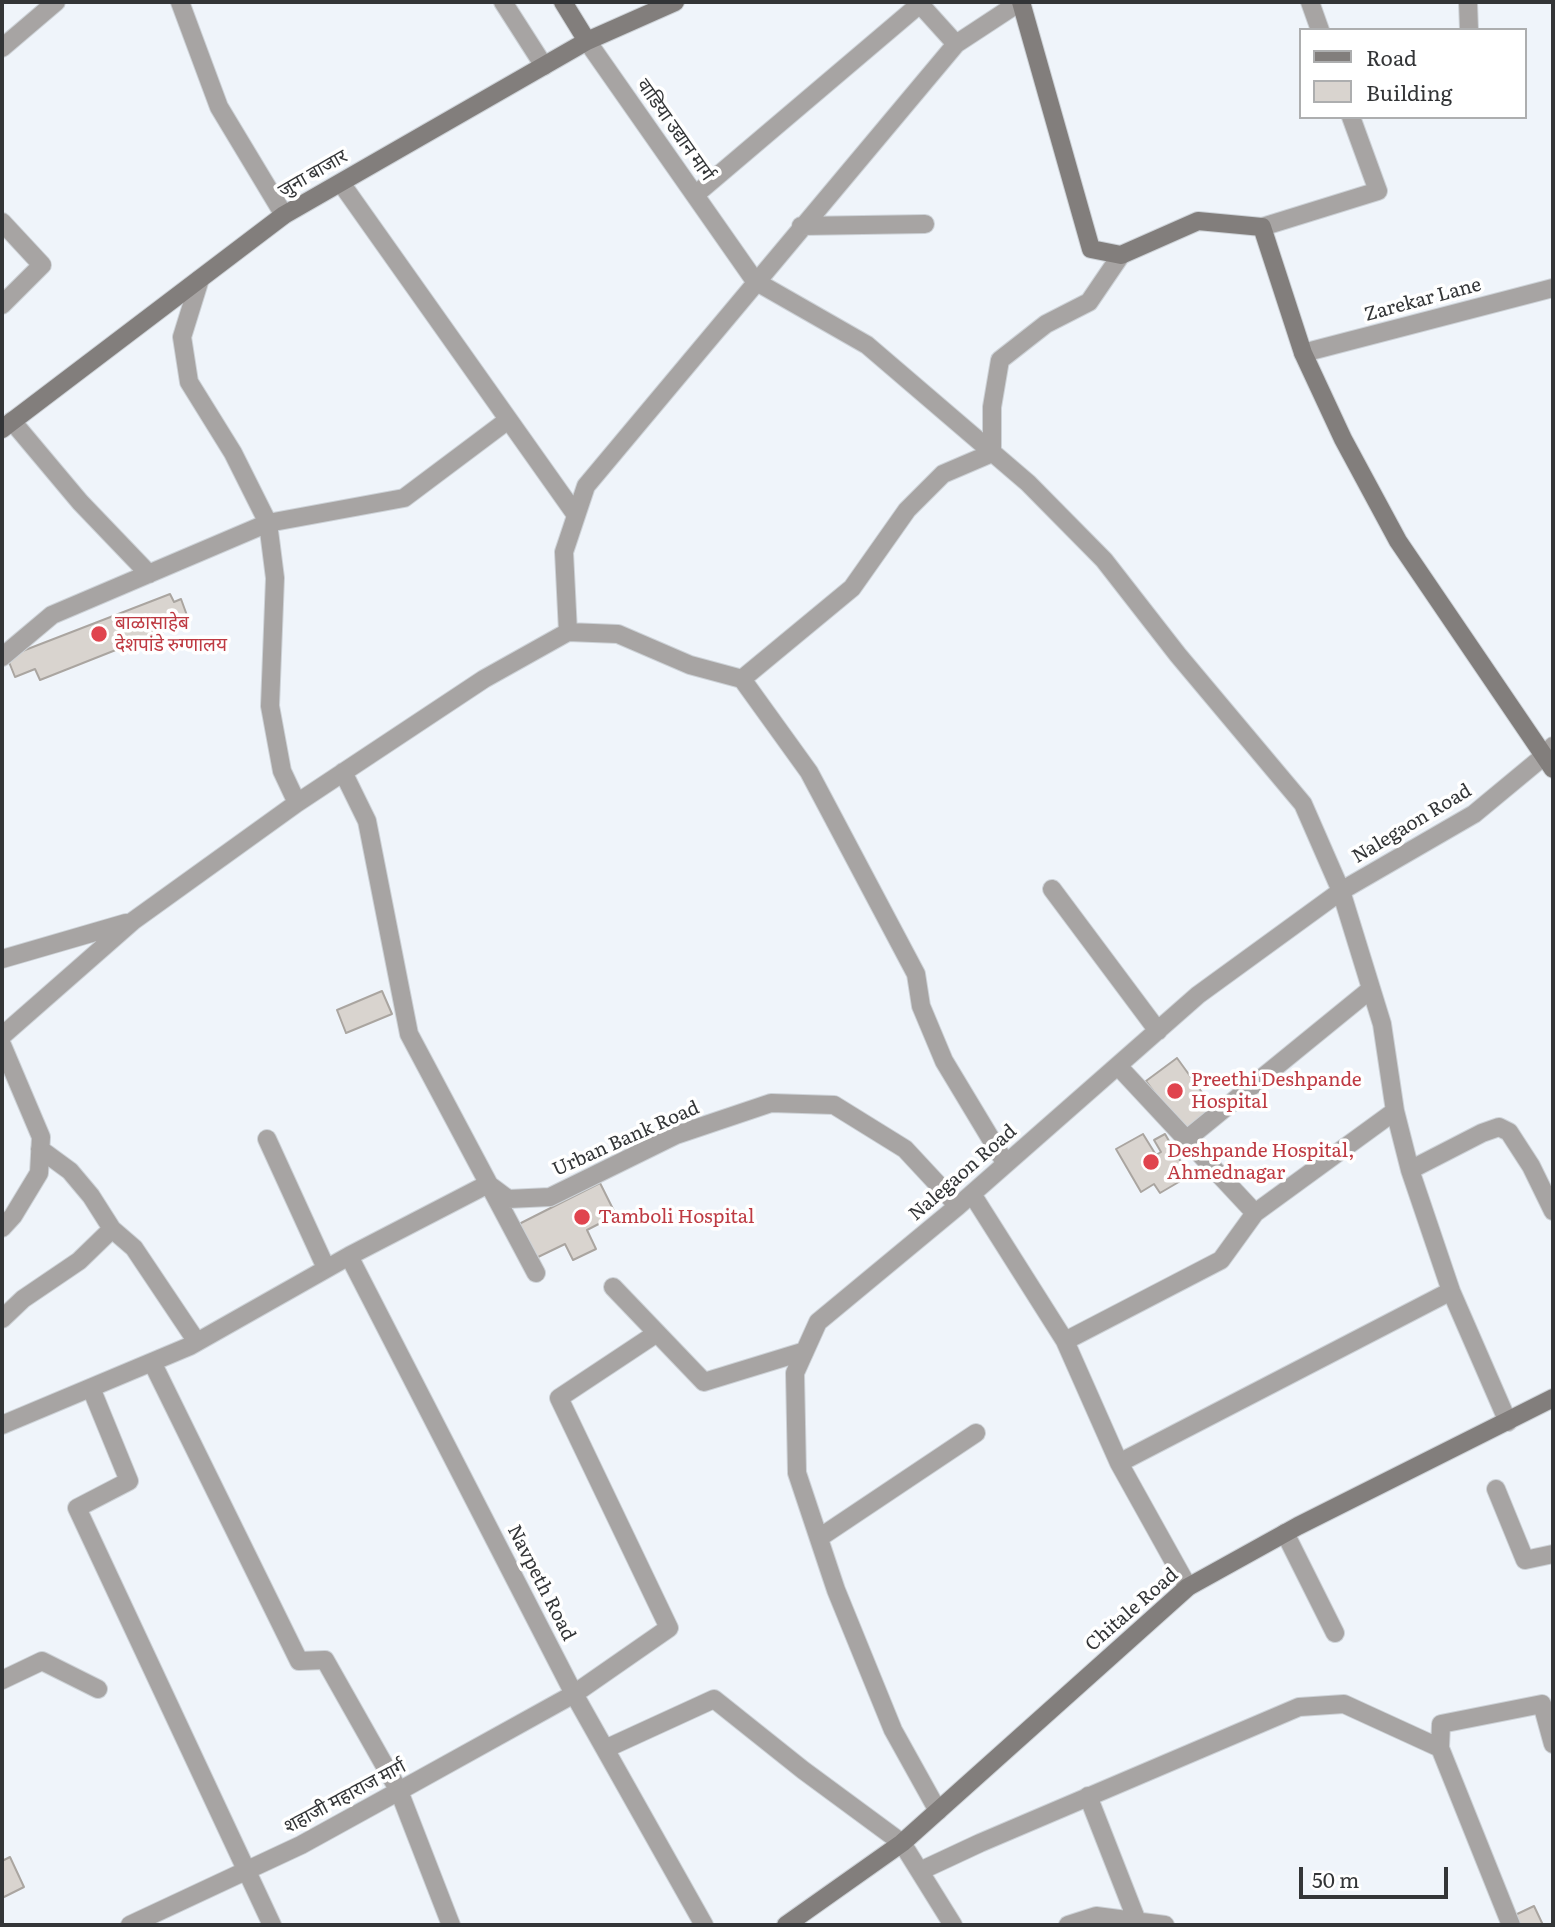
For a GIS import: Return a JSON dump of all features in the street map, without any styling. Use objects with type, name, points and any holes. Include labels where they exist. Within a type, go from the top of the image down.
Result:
[{"type":"street","points":[[2,48],[56,2]]},
{"type":"street","points":[[180,2],[219,107],[284,215]]},
{"type":"street","points":[[503,2],[544,66]]},
{"type":"street","name":"वाडिया उद्यान मार्ग","points":[[563,2],[587,41],[755,281]]},
{"type":"street","name":"जुना बाजार","points":[[7,425],[284,215],[587,41],[675,2]]},
{"type":"street","points":[[568,632],[564,551],[586,486],[956,44],[1020,2],[1091,249],[1121,255]]},
{"type":"street","points":[[1310,2],[1319,28]]},
{"type":"street","points":[[1468,2],[1469,28]]},
{"type":"street","points":[[695,195],[919,3],[956,44]]},
{"type":"street","points":[[992,453],[992,407],[1000,360],[1046,324],[1089,302],[1121,255],[1198,221],[1262,227],[1378,191],[1352,119]]},
{"type":"street","points":[[341,183],[576,515]]},
{"type":"street","points":[[2,222],[42,265],[2,306]]},
{"type":"street","points":[[802,226],[925,223]]},
{"type":"street","points":[[1262,227],[1303,353],[1343,439],[1398,541],[1550,757]]},
{"type":"street","points":[[200,279],[182,337],[189,382],[233,453],[268,523],[275,578],[270,706],[282,771],[297,803]]},
{"type":"street","points":[[755,281],[867,345],[1028,483],[1104,560],[1178,655],[1303,804],[1341,891],[1382,1024],[1395,1111],[1410,1170],[1451,1292],[1508,1422]]},
{"type":"street","name":"Zarekar Lane","points":[[1303,353],[1553,288]]},
{"type":"street","points":[[2,657],[52,615],[268,523],[404,498],[508,420]]},
{"type":"street","points":[[7,425],[149,574]]},
{"type":"street","points":[[742,679],[852,588],[907,510],[943,474],[992,453]]},
{"type":"street","points":[[2,1036],[133,921],[297,803],[484,679],[568,632],[618,634],[690,665],[742,679],[809,772],[916,974],[921,1006],[944,1061],[1006,1164]]},
{"type":"street","name":"Nalegaon Road","points":[[938,1811],[893,1730],[836,1590],[797,1473],[795,1373],[818,1322],[965,1200],[1198,996],[1341,891],[1474,814],[1550,757]]},
{"type":"street","points":[[344,772],[367,821],[410,1034],[536,1273]]},
{"type":"street","points":[[1052,889],[1158,1031]]},
{"type":"street","points":[[2,959],[133,921]]},
{"type":"street","points":[[1187,1139],[1371,989]]},
{"type":"street","points":[[2,1045],[41,1138],[39,1173],[13,1216],[2,1228]]},
{"type":"street","points":[[1118,1066],[1255,1213]]},
{"type":"street","name":"Urban Bank Road","points":[[488,1184],[508,1199],[550,1197],[676,1135],[771,1103],[834,1105],[905,1149],[965,1200],[1065,1342],[1119,1463],[1188,1587]]},
{"type":"street","points":[[1065,1342],[1222,1260],[1255,1213],[1395,1111]]},
{"type":"street","points":[[1410,1170],[1499,1127],[1509,1132],[1531,1166],[1553,1211]]},
{"type":"street","points":[[267,1139],[326,1268]]},
{"type":"street","points":[[40,1150],[70,1171],[91,1196],[112,1229],[134,1248],[161,1284],[197,1342]]},
{"type":"street","points":[[2,1425],[197,1342],[349,1255],[488,1184]]},
{"type":"street","points":[[2,1319],[23,1298],[79,1261],[112,1229]]},
{"type":"street","name":"Navpeth Road","points":[[349,1255],[574,1695],[704,1925]]},
{"type":"street","points":[[613,1287],[704,1382],[806,1351]]},
{"type":"street","points":[[1119,1463],[1451,1292]]},
{"type":"street","name":"शहाजी महाराज मार्ग","points":[[130,1925],[302,1845],[574,1695],[668,1628],[558,1398],[657,1333]]},
{"type":"street","points":[[152,1362],[299,1661],[325,1660],[399,1791],[451,1925]]},
{"type":"street","points":[[91,1388],[129,1481],[77,1508],[272,1925]]},
{"type":"street","name":"Chitale Road","points":[[786,1925],[902,1843],[1188,1587],[1285,1533],[1552,1401]]},
{"type":"street","points":[[819,1538],[975,1433]]},
{"type":"street","points":[[1496,1489],[1525,1560],[1553,1554]]},
{"type":"street","points":[[1285,1533],[1335,1633]]},
{"type":"street","points":[[3,1676],[42,1661],[98,1689]]},
{"type":"street","points":[[605,1749],[714,1699],[803,1770],[902,1843],[953,1925]]},
{"type":"street","points":[[920,1871],[1088,1796],[1300,1707],[1344,1704],[1440,1748]]},
{"type":"street","points":[[1511,1925],[1440,1748],[1441,1724],[1542,1704],[1553,1744]]},
{"type":"street","points":[[1088,1796],[1137,1922]]},
{"type":"street","points":[[1068,1925],[1096,1916],[1164,1925]]},
{"type":"building","points":[[170,594],[174,602],[181,599],[189,621],[40,680],[35,669],[15,677],[7,657]]},
{"type":"building","points":[[382,991],[392,1014],[346,1033],[337,1010]]},
{"type":"building","points":[[1177,1058],[1214,1109],[1184,1132],[1146,1081]]},
{"type":"building","points":[[1143,1134],[1156,1155],[1161,1152],[1154,1140],[1165,1134],[1189,1176],[1160,1193],[1154,1184],[1141,1192],[1116,1149]]},
{"type":"building","points":[[600,1183],[616,1215],[587,1230],[596,1249],[573,1260],[565,1244],[536,1258],[519,1224]]},
{"type":"building","points":[[10,1857],[24,1887],[2,1898],[2,1861]]},
{"type":"building","points":[[1534,1906],[1543,1925],[1517,1925],[1513,1916]]},
{"type":"place","name":"बाळासाहेब देशपांडे रुग्णालय","points":[[99,634]]},
{"type":"place","name":"Preethi Deshpande Hospital","points":[[1175,1091]]},
{"type":"place","name":"Deshpande Hospital, Ahmednagar","points":[[1151,1162]]},
{"type":"place","name":"Tamboli Hospital","points":[[582,1217]]}]
